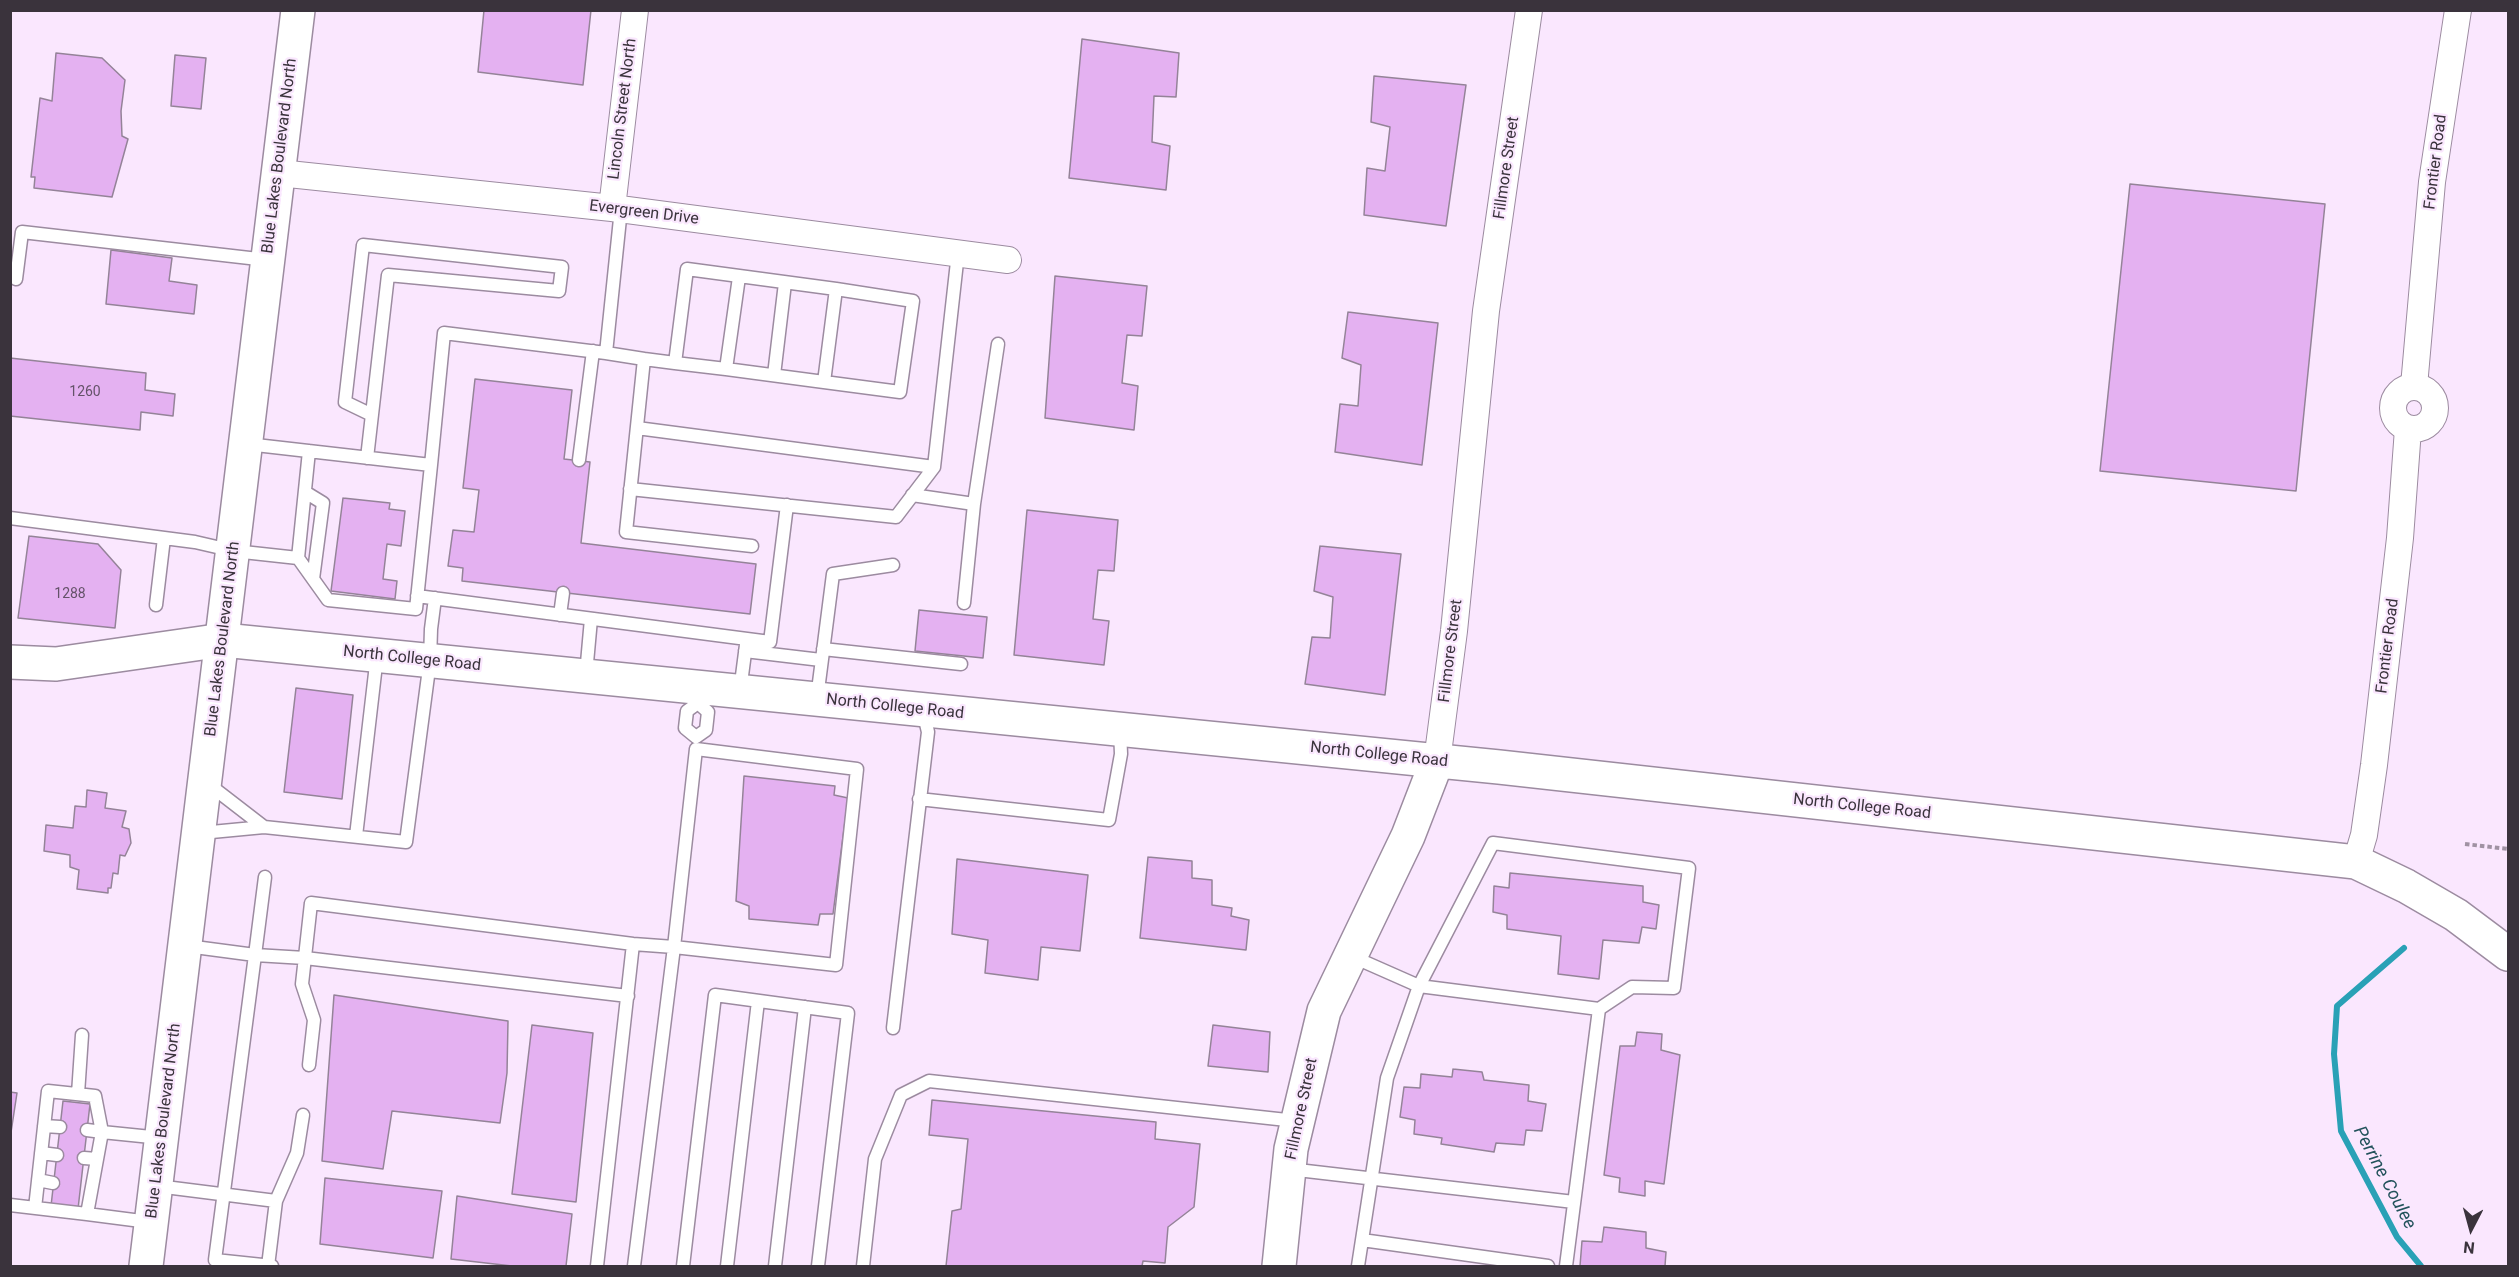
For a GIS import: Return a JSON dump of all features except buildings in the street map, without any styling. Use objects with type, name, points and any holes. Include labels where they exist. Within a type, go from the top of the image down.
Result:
[{"type":"main road","name":"Blue Lakes Boulevard North","points":[[146,1266],[298,10]]},
{"type":"main road","name":"North College Road","points":[[10,662],[56,664],[223,640],[585,676],[699,695],[740,692],[1437,761],[2356,862],[2406,886],[2456,915],[2508,954]]},
{"type":"main road","name":"Fillmore Street","points":[[1279,1266],[1289,1168],[1324,1011],[1407,836],[1437,761]]},
{"type":"street","name":"Lincoln Street North","points":[[616,209],[635,10]]},
{"type":"street","name":"Fillmore Street","points":[[1437,761],[1455,620],[1486,311],[1529,10]]},
{"type":"street","name":"Frontier Road","points":[[2356,862],[2364,836],[2374,765],[2400,538],[2408,429],[2416,430],[2429,424],[2436,411],[2428,392],[2414,386],[2432,182],[2458,10]]},
{"type":"street","name":"Evergreen Drive","points":[[279,173],[616,209],[1008,260]]},
{"type":"lane","points":[[579,460],[600,352],[616,209]]},
{"type":"lane","points":[[16,279],[22,232],[268,261]]},
{"type":"lane","points":[[367,458],[372,415],[388,275],[559,291],[562,267],[363,245],[345,402],[372,415]]},
{"type":"lane","points":[[630,489],[896,517],[934,467],[958,253]]},
{"type":"lane","points":[[309,451],[298,558],[328,600],[416,609],[444,333],[600,352],[644,359],[675,363],[774,375],[900,392],[913,300],[687,269],[675,363]]},
{"type":"lane","points":[[726,369],[739,277]]},
{"type":"lane","points":[[774,375],[785,283]]},
{"type":"lane","points":[[824,382],[836,289]]},
{"type":"lane","points":[[964,603],[974,504],[998,344]]},
{"type":"lane","points":[[644,359],[626,532],[752,546]]},
{"type":"lane","points":[[637,428],[934,467]]},
{"type":"lane","points":[[247,444],[431,465]]},
{"type":"lane","points":[[305,492],[323,503],[314,579]]},
{"type":"lane","points":[[912,495],[974,504]]},
{"type":"lane","points":[[746,645],[770,642],[787,505]]},
{"type":"lane","points":[[10,518],[164,538],[234,551],[298,558]]},
{"type":"lane","points":[[156,605],[164,538]]},
{"type":"lane","points":[[817,699],[833,574],[893,566]]},
{"type":"lane","points":[[560,615],[563,593]]},
{"type":"lane","points":[[417,596],[591,618],[746,645],[822,655],[961,664]]},
{"type":"lane","points":[[200,833],[264,826],[406,842],[430,661],[435,598]]},
{"type":"lane","points":[[585,676],[591,618]]},
{"type":"lane","points":[[740,692],[746,645]]},
{"type":"lane","points":[[356,836],[377,656]]},
{"type":"lane","points":[[309,1065],[314,1020],[302,984],[311,903],[633,944],[674,947],[836,965],[857,769],[696,743],[686,728],[687,711],[699,695],[708,712],[706,730],[696,743],[674,947],[634,1266]]},
{"type":"lane","points":[[893,1028],[928,732],[923,710]]},
{"type":"lane","points":[[919,799],[1109,820],[1120,754],[1119,729]]},
{"type":"lane","points":[[206,782],[264,826]]},
{"type":"lane","points":[[1350,955],[1419,986],[1599,1009],[1632,987],[1674,988],[1689,868],[1493,843],[1419,986],[1387,1078],[1358,1266]]},
{"type":"lane","points":[[265,877],[215,1260],[270,1266],[276,1201],[297,1153],[303,1115]]},
{"type":"lane","points":[[597,1266],[633,944]]},
{"type":"lane","points":[[186,945],[255,955],[304,958],[628,996]]},
{"type":"lane","points":[[683,1266],[715,995],[848,1013],[818,1266]]},
{"type":"lane","points":[[727,1266],[758,1000]]},
{"type":"lane","points":[[776,1266],[805,1007]]},
{"type":"lane","points":[[1566,1266],[1599,1009]]},
{"type":"lane","points":[[78,1094],[82,1035]]},
{"type":"lane","points":[[863,1266],[875,1158],[901,1095],[929,1081],[1298,1121]]},
{"type":"lane","points":[[35,1208],[48,1091],[78,1094],[94,1096],[102,1132],[97,1159],[86,1187],[87,1214]]},
{"type":"lane","points":[[44,1126],[60,1127]]},
{"type":"lane","points":[[87,1130],[162,1138]]},
{"type":"lane","points":[[41,1153],[57,1155]]},
{"type":"lane","points":[[84,1158],[97,1159]]},
{"type":"lane","points":[[1289,1168],[1574,1202]]},
{"type":"lane","points":[[38,1180],[53,1183]]},
{"type":"lane","points":[[156,1186],[276,1201]]},
{"type":"lane","points":[[10,1205],[152,1222]]},
{"type":"lane","points":[[1362,1240],[1548,1266]]},
{"type":"path","points":[[2465,844],[2508,849]]},
{"type":"waterway","name":"Perrine Coulee","points":[[2404,948],[2337,1006],[2334,1054],[2341,1131],[2397,1237],[2421,1266]]}]
